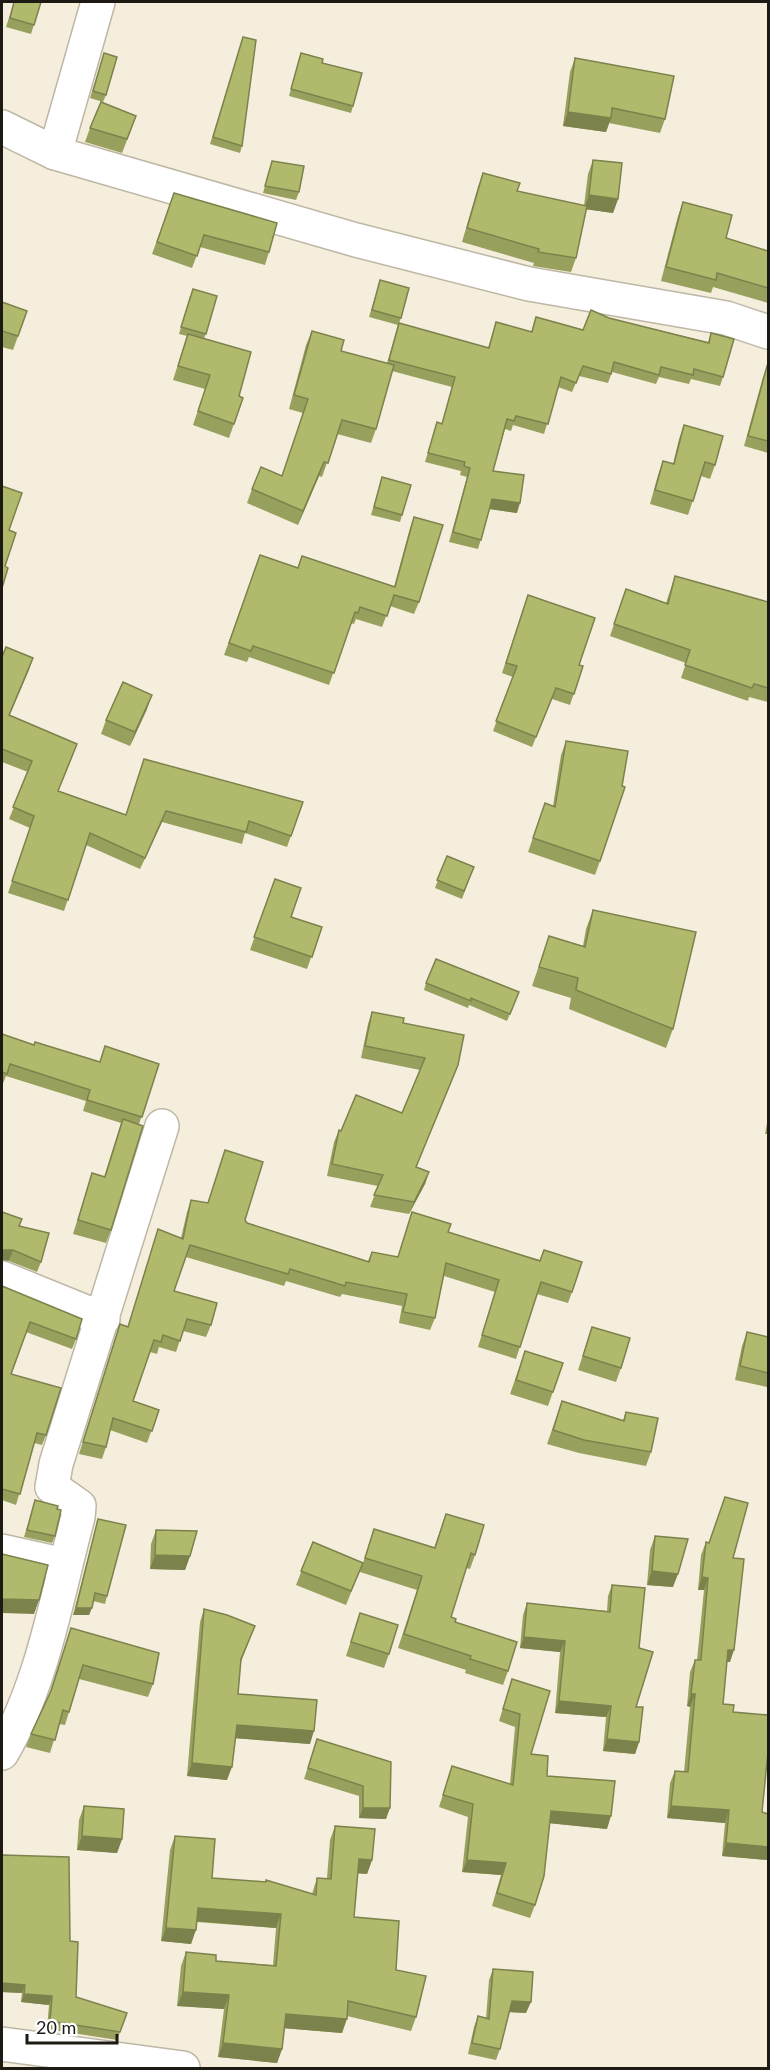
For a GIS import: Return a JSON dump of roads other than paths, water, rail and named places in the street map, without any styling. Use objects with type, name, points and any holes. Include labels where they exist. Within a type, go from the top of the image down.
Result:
[{"type":"street","points":[[55,153],[98,2]]},
{"type":"street","points":[[2,127],[55,153],[356,240],[518,281],[726,318],[768,332]]},
{"type":"street","points":[[2,1753],[18,1725],[42,1650],[79,1506],[52,1487],[56,1464],[162,1126]]},
{"type":"street","points":[[2,1278],[103,1319]]},
{"type":"street","points":[[2,1551],[65,1565]]},
{"type":"street","points":[[2,2044],[183,2068]]}]
